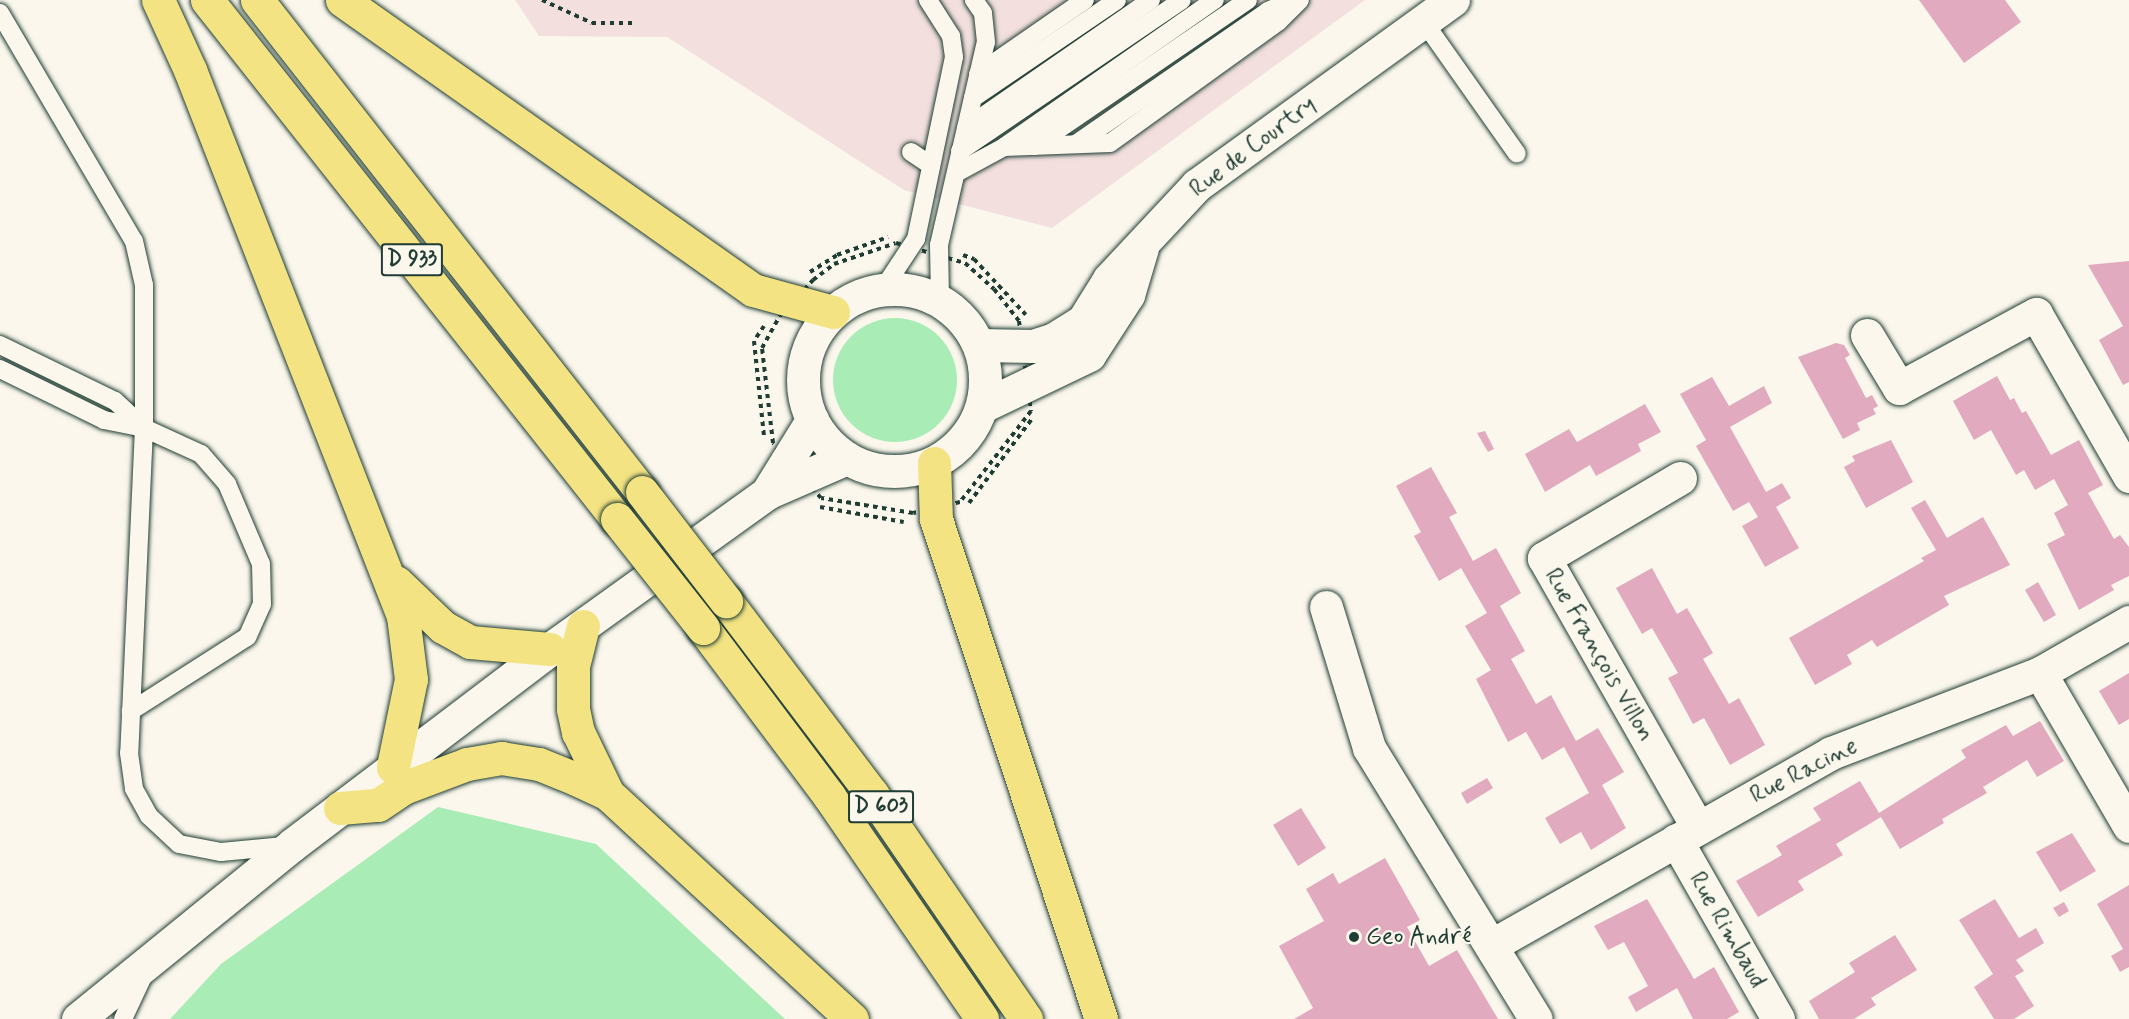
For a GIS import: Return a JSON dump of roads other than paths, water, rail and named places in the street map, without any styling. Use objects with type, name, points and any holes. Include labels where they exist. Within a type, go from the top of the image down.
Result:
[{"type":"highway","points":[[158,0],[190,70],[389,574],[410,646],[411,679],[393,766]]},
{"type":"highway","name":"D 933","points":[[207,0],[617,519]]},
{"type":"highway","name":"D 933","points":[[257,0],[642,492]]},
{"type":"highway","points":[[342,0],[753,290],[833,312]]},
{"type":"highway","points":[[934,463],[936,519],[1101,1019]]},
{"type":"highway","name":"D 603","points":[[642,492],[872,794],[1026,1019]]},
{"type":"highway","name":"D 603","points":[[617,519],[703,628],[829,796],[982,1019]]},
{"type":"highway","points":[[389,574],[418,607],[470,642],[550,649]]},
{"type":"highway","points":[[583,626],[573,666],[573,709],[578,732],[608,794]]},
{"type":"highway","points":[[340,808],[378,805],[424,780],[501,758],[539,764],[608,794],[852,1019]]},
{"type":"main road","name":"Rue de Courtry","points":[[979,345],[1022,347],[1054,339],[1083,321],[1109,279],[1197,185],[1453,0]]},
{"type":"main road","points":[[983,406],[1089,355],[1128,295],[1144,241]]},
{"type":"main road","points":[[883,290],[922,293],[940,301],[966,324],[979,345],[986,383],[983,406],[956,449],[934,463],[891,472],[847,458],[834,450],[812,420],[803,374],[818,330],[833,312],[848,301],[883,290]]},
{"type":"main road","points":[[1867,334],[1899,388],[2036,314],[2129,476]]},
{"type":"main road","points":[[767,493],[812,420]]},
{"type":"main road","points":[[78,1019],[292,845],[393,766],[550,649],[767,493],[847,458]]},
{"type":"main road","name":"Rue François Villon","points":[[1680,478],[1544,558],[1687,834]]},
{"type":"main road","points":[[1326,607],[1369,748],[1536,1019]]},
{"type":"main road","name":"Rue Racine","points":[[1492,945],[1831,753],[2040,673],[2129,622]]},
{"type":"main road","points":[[2040,673],[2129,826]]},
{"type":"main road","name":"Rue Rimbaud","points":[[1687,834],[1778,1019]]},
{"type":"lane","points":[[883,290],[912,249],[954,57],[951,36],[928,0]]},
{"type":"lane","points":[[940,301],[937,257],[986,42],[983,13],[974,0]]},
{"type":"lane","points":[[978,74],[1085,0]]},
{"type":"lane","points":[[973,98],[1117,0]]},
{"type":"lane","points":[[966,128],[1151,0]]},
{"type":"lane","points":[[960,151],[1182,0]]},
{"type":"lane","points":[[956,173],[1005,147],[1215,0]]},
{"type":"lane","points":[[1034,146],[1248,0]]},
{"type":"lane","points":[[1075,145],[1268,11],[1293,0]]},
{"type":"lane","points":[[1005,147],[1110,143],[1278,22],[1300,0]]},
{"type":"lane","points":[[0,13],[134,241],[144,285],[144,428],[131,711],[134,789],[149,816],[179,844],[221,852],[292,845]]},
{"type":"lane","points":[[1424,22],[1517,154]]},
{"type":"lane","points":[[911,152],[930,165]]},
{"type":"lane","points":[[0,345],[115,401],[144,428]]},
{"type":"lane","points":[[0,369],[104,420],[144,428],[201,454],[228,484],[261,564],[262,604],[247,637],[131,711]]},
{"type":"lane","points":[[123,1019],[153,956]]},
{"type":"place","name":"Geo André","points":[[1354,937]]}]
